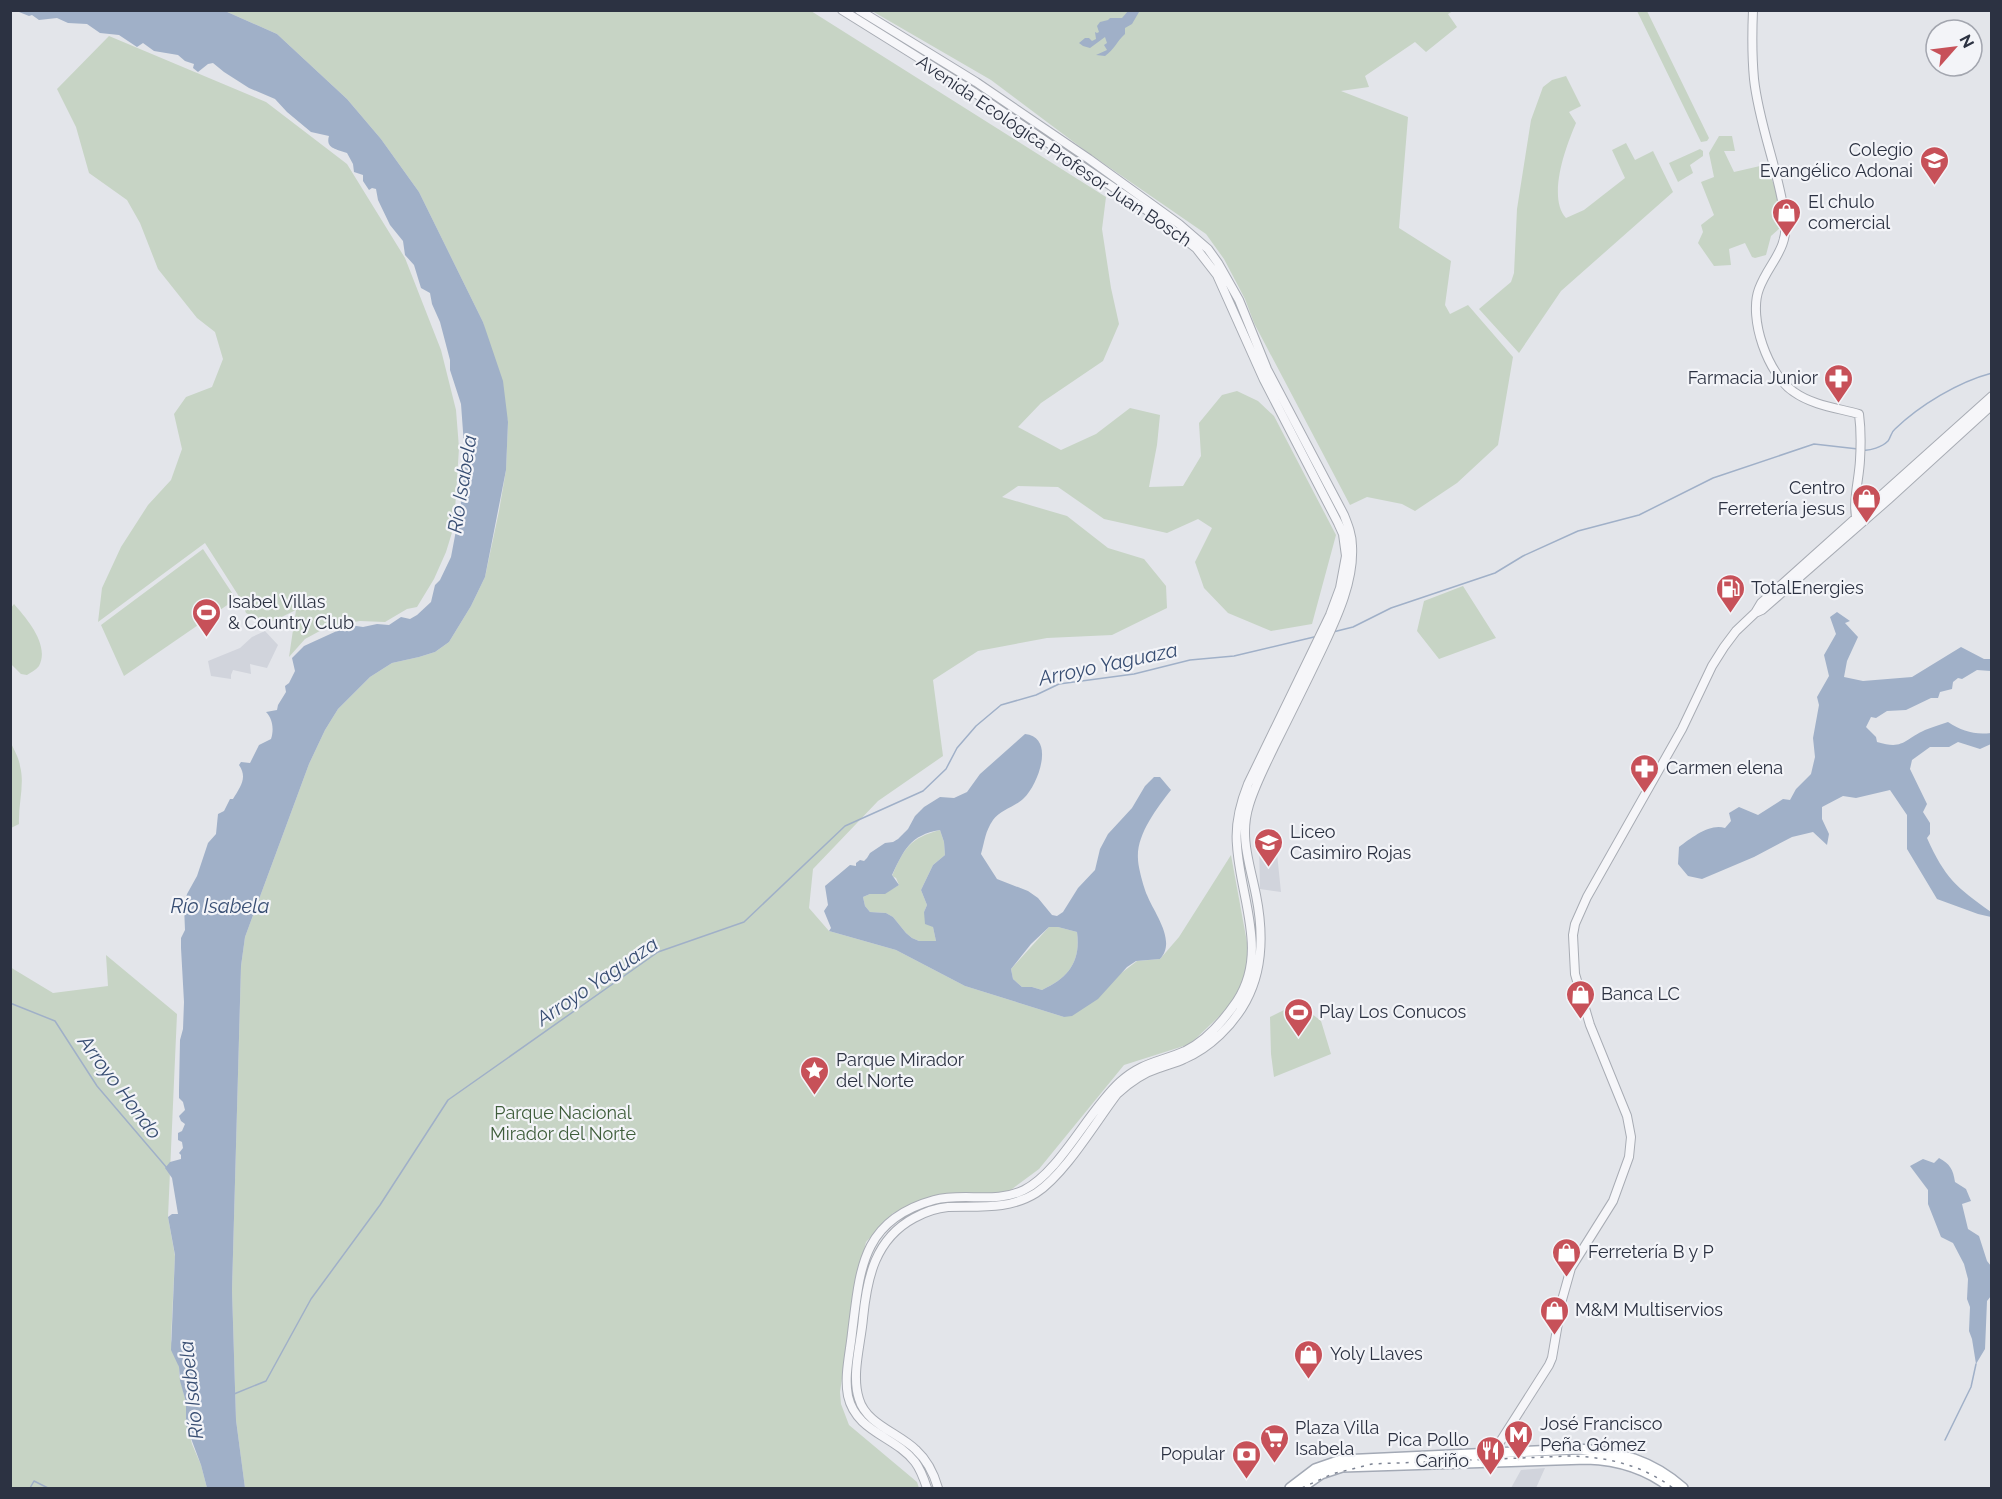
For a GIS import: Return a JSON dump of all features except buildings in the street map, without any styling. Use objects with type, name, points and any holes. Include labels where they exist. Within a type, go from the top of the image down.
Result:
[{"type":"main road","points":[[1290,1488],[1315,1469],[1341,1460],[1578,1449],[1605,1451],[1627,1456],[1653,1467],[1683,1488]]},
{"type":"main road","points":[[1301,1488],[1321,1474],[1342,1467],[1577,1459],[1617,1461],[1671,1488]]},
{"type":"street","name":"Avenida Ecológica Profesor Juan Bosch","points":[[842,10],[975,93],[1192,244],[1217,275],[1264,380],[1343,534],[1346,555],[1335,615],[1309,658],[1302,682],[1261,775],[1246,817],[1244,831],[1247,860],[1256,894],[1261,938],[1256,979],[1245,1003],[1225,1029],[1202,1050],[1145,1074],[1117,1094],[1057,1175],[1036,1193],[1004,1205],[932,1209],[897,1229],[885,1242],[874,1260],[866,1290],[857,1389],[861,1406],[866,1413],[907,1442],[922,1456],[932,1471],[938,1488]]},
{"type":"street","name":"Avenida Ecológica Profesor Juan Bosch","points":[[859,10],[976,82],[1089,159],[1179,224],[1213,254],[1239,300],[1267,369],[1344,515],[1353,546],[1351,571],[1319,656],[1302,682],[1248,784],[1239,812],[1236,844],[1253,943],[1250,967],[1244,987],[1231,1009],[1202,1040],[1191,1047],[1145,1065],[1122,1080],[1102,1101],[1055,1163],[1032,1185],[1002,1197],[988,1199],[953,1197],[926,1203],[902,1214],[893,1220],[871,1246],[862,1264],[847,1378],[849,1398],[857,1415],[871,1430],[904,1450],[917,1464],[927,1488]]},
{"type":"street","points":[[1753,10],[1754,80],[1785,224],[1781,250],[1758,292],[1756,309],[1759,330],[1767,357],[1788,388],[1814,402],[1859,414],[1861,433],[1857,521]]},
{"type":"street","points":[[1947,442],[1992,396]]},
{"type":"street","points":[[1494,1463],[1493,1453],[1552,1358],[1562,1300],[1571,1268],[1613,1202],[1629,1156],[1630,1137],[1627,1116],[1590,1025],[1575,974],[1573,945],[1575,924],[1587,897],[1682,729],[1712,666],[1736,631],[1755,613],[1762,610],[1857,521],[1992,405]]},
{"type":"street","points":[[886,1439],[890,1430]]},
{"type":"shaded area","points":[[265,631],[278,645],[267,668],[250,664],[251,674],[233,670],[231,679],[211,676],[208,661],[240,648],[252,637]]},
{"type":"shaded area","name":"Liceo Casimiro Rojas","points":[[1276,844],[1281,892],[1260,889],[1259,845]]},
{"type":"shaded area","points":[[1545,1468],[1536,1488],[1511,1488],[1521,1470]]},
{"type":"green space","name":"Parque Nacional Mirador del Norte","points":[[225,11],[811,11],[1106,197],[1102,229],[1119,324],[1103,361],[1041,403],[1018,427],[1061,450],[1096,434],[1130,408],[1160,415],[1149,487],[1183,486],[1201,456],[1199,423],[1222,395],[1237,391],[1258,401],[1274,416],[1336,535],[1312,624],[1271,631],[1228,613],[1204,588],[1195,562],[1212,528],[1198,519],[1167,533],[1104,519],[1058,487],[1018,486],[1002,497],[1067,516],[1108,548],[1144,559],[1166,586],[1167,608],[1112,635],[1047,638],[978,651],[933,680],[943,756],[878,801],[813,869],[809,908],[829,931],[896,950],[965,986],[1064,1017],[1137,961],[1160,959],[1179,937],[1231,855],[1248,948],[1246,974],[1230,1006],[1190,1044],[1124,1065],[1039,1169],[1004,1195],[939,1199],[893,1213],[866,1242],[856,1285],[840,1392],[841,1404],[849,1425],[917,1482],[919,1488],[245,1488],[236,1420],[232,1290],[241,966],[245,937],[309,764],[338,709],[370,677],[392,663],[435,652],[449,642],[471,606],[485,577],[499,511],[506,470],[508,422],[483,322],[419,192],[381,139],[347,99],[277,34]]},
{"type":"green space","points":[[872,11],[1453,11],[1448,14],[1457,27],[1426,52],[1415,42],[1365,76],[1369,87],[1341,91],[1408,117],[1399,228],[1451,261],[1445,305],[1450,314],[1468,305],[1513,357],[1498,445],[1457,483],[1415,511],[1402,504],[1367,497],[1350,505],[1254,323],[1245,299],[1224,259],[1206,234],[1087,152],[991,80]]},
{"type":"green space","points":[[1637,11],[1647,11],[1709,138],[1707,141],[1701,142]]},
{"type":"green space","points":[[109,36],[266,102],[347,164],[405,258],[441,350],[456,410],[459,448],[454,526],[434,579],[417,607],[407,609],[385,622],[360,621],[329,626],[305,639],[289,657],[296,610],[267,624],[246,613],[240,598],[205,543],[98,622],[102,588],[121,547],[148,505],[171,480],[182,449],[174,414],[186,397],[212,387],[223,359],[215,332],[197,318],[158,269],[140,223],[127,200],[89,173],[76,127],[57,89]]},
{"type":"green space","points":[[1566,76],[1581,106],[1569,112],[1576,123],[1563,158],[1558,185],[1558,198],[1566,218],[1584,210],[1625,178],[1612,150],[1626,143],[1635,160],[1653,151],[1673,192],[1561,291],[1519,353],[1479,309],[1511,282],[1514,273],[1517,209],[1531,120],[1543,87],[1552,80]]},
{"type":"green space","points":[[1719,136],[1732,136],[1735,151],[1724,151],[1734,172],[1760,166],[1762,170],[1766,168],[1778,197],[1781,227],[1771,236],[1766,255],[1752,257],[1745,243],[1729,249],[1731,265],[1714,266],[1698,243],[1703,232],[1701,225],[1714,215],[1701,182],[1714,177],[1709,153]]},
{"type":"green space","points":[[1700,149],[1703,151],[1703,156],[1690,165],[1693,173],[1678,182],[1669,163]]},
{"type":"green space","points":[[203,549],[236,599],[124,676],[101,625]]},
{"type":"green space","points":[[1463,586],[1496,638],[1439,659],[1417,631],[1424,601]]},
{"type":"green space","points":[[14,604],[36,633],[42,650],[39,666],[27,675],[21,674],[11,664],[11,608]]},
{"type":"green space","points":[[11,743],[19,760],[22,780],[19,824],[11,828]]},
{"type":"green space","points":[[940,830],[945,855],[933,865],[921,890],[927,905],[924,912],[933,927],[936,941],[919,941],[906,933],[893,917],[886,913],[870,912],[865,906],[863,897],[885,893],[899,885],[896,878],[892,876],[905,851],[915,841]]},
{"type":"green space","points":[[1049,927],[1077,932],[1075,960],[1066,974],[1042,990],[1022,987],[1013,979],[1011,969]]},
{"type":"green space","points":[[106,955],[177,1014],[168,1217],[175,1256],[171,1340],[186,1402],[186,1421],[207,1488],[11,1488],[10,967],[53,993],[108,986]]},
{"type":"green space","name":"Play Los Conucos","points":[[1298,1003],[1321,1021],[1331,1054],[1274,1077],[1270,1017]]},
{"type":"water","name":"Río Isabela","points":[[10,11],[225,11],[277,34],[347,99],[381,139],[419,192],[483,322],[503,381],[508,422],[506,470],[485,577],[471,606],[449,642],[435,652],[392,663],[370,677],[338,709],[309,764],[245,937],[241,966],[232,1290],[236,1420],[245,1488],[207,1488],[186,1425],[186,1402],[179,1367],[171,1350],[175,1255],[168,1217],[178,1214],[172,1178],[165,1168],[170,1162],[181,1159],[179,1153],[183,1148],[182,1142],[178,1140],[178,1133],[182,1131],[185,1124],[179,1116],[185,1110],[179,1098],[180,1040],[183,1029],[184,1002],[181,938],[185,930],[184,906],[208,843],[216,834],[218,814],[224,811],[230,799],[233,799],[242,782],[243,774],[239,765],[241,762],[250,763],[259,745],[271,739],[272,725],[266,712],[277,710],[286,692],[285,686],[295,671],[292,658],[304,646],[350,625],[363,627],[377,624],[389,625],[401,617],[410,619],[431,602],[435,585],[440,580],[451,557],[461,504],[464,445],[461,404],[450,370],[450,360],[440,322],[430,293],[421,288],[414,265],[405,255],[403,241],[390,225],[378,200],[376,189],[369,190],[363,181],[363,175],[354,172],[353,164],[347,153],[329,144],[329,136],[311,132],[275,99],[249,88],[213,63],[198,72],[193,68],[194,64],[178,55],[154,51],[143,43],[137,47],[119,35],[100,33],[87,24],[68,23],[57,18],[39,20],[32,15]]},
{"type":"water","points":[[1128,11],[1139,12],[1132,24],[1125,28],[1125,34],[1105,56],[1096,55],[1107,50],[1104,45],[1107,43],[1105,37],[1090,48],[1079,43],[1085,38],[1092,41],[1096,39],[1095,32],[1099,32],[1097,26],[1100,22],[1110,18],[1122,18]]},
{"type":"water","points":[[1837,612],[1850,621],[1845,623],[1858,637],[1847,661],[1844,677],[1863,681],[1912,677],[1961,647],[1984,659],[1991,659],[1991,671],[1977,670],[1962,679],[1958,678],[1953,682],[1952,689],[1940,692],[1938,698],[1931,698],[1906,710],[1887,711],[1876,718],[1871,717],[1866,727],[1876,737],[1877,742],[1893,745],[1903,743],[1925,730],[1948,722],[1968,732],[1991,733],[1991,744],[1980,749],[1958,742],[1949,747],[1930,747],[1912,760],[1910,769],[1927,804],[1923,812],[1930,823],[1930,834],[1927,838],[1933,852],[1953,881],[1991,912],[1991,917],[1937,899],[1907,849],[1907,815],[1890,790],[1856,798],[1843,796],[1822,807],[1822,819],[1829,834],[1827,845],[1813,832],[1792,837],[1754,857],[1702,879],[1688,876],[1678,864],[1679,847],[1689,840],[1707,829],[1725,828],[1731,821],[1729,813],[1739,807],[1758,815],[1783,799],[1790,800],[1796,789],[1811,774],[1815,757],[1813,738],[1819,705],[1817,697],[1829,676],[1824,655],[1836,634],[1830,617]]},
{"type":"water","points":[[1025,734],[1034,737],[1040,743],[1041,762],[1034,783],[1024,798],[993,820],[981,854],[997,879],[1028,891],[1038,898],[1052,915],[1057,916],[1063,912],[1078,888],[1095,870],[1100,849],[1108,834],[1132,808],[1145,786],[1154,777],[1160,777],[1171,790],[1148,822],[1138,850],[1138,863],[1144,888],[1165,936],[1165,952],[1160,959],[1136,961],[1127,967],[1098,999],[1072,1016],[1064,1017],[965,986],[896,950],[829,931],[831,928],[824,911],[828,905],[825,886],[850,865],[856,866],[856,863],[860,860],[864,861],[870,853],[885,843],[898,839],[924,807],[940,797],[954,798],[967,792],[980,774]],"holes":[[[940,830],[945,855],[933,865],[921,890],[927,905],[924,912],[925,924],[933,927],[936,941],[919,941],[906,933],[893,917],[886,913],[870,912],[865,906],[863,897],[870,894],[885,894],[899,885],[892,875],[909,845],[930,832]],[[1049,927],[1077,932],[1075,960],[1066,974],[1042,990],[1022,987],[1013,979],[1011,969],[1031,944]]]},
{"type":"water","points":[[1939,1158],[1950,1167],[1955,1182],[1966,1189],[1971,1201],[1962,1204],[1968,1229],[1979,1236],[1987,1261],[1991,1266],[1991,1296],[1987,1301],[1985,1349],[1976,1364],[1969,1331],[1968,1279],[1964,1264],[1953,1243],[1941,1237],[1928,1204],[1928,1190],[1910,1166],[1923,1159],[1934,1163]]},
{"type":"waterway","name":"Arroyo Yaguaza","points":[[1863,450],[1876,448],[1885,443],[1905,420],[1940,395],[1966,382],[1992,373]]},
{"type":"waterway","name":"Arroyo Yaguaza","points":[[1333,632],[1353,627],[1391,608],[1495,573],[1523,556],[1578,531],[1639,515],[1713,478],[1814,444],[1858,449]]},
{"type":"waterway","name":"Arroyo Yaguaza","points":[[234,1394],[266,1381],[311,1299],[380,1205],[448,1100],[658,952],[744,922],[845,826],[923,791],[946,769],[957,748],[976,726],[1001,705],[1036,695],[1059,684],[1134,674],[1190,660],[1234,656],[1314,637]]},
{"type":"waterway","name":"Arroyo Hondo","points":[[10,1003],[55,1021],[97,1086],[167,1168]]},
{"type":"waterway","points":[[1945,1440],[1971,1387],[1976,1364]]},
{"type":"waterway","points":[[30,1488],[34,1481],[48,1488]]},
{"type":"railway","points":[[1302,1488],[1332,1474],[1372,1464],[1570,1456],[1611,1460],[1637,1468],[1673,1488]]},
{"type":"place","name":"Colegio Evangélico Adonai","points":[[1934,186]]},
{"type":"place","name":"El chulo comercial","points":[[1787,238]]},
{"type":"place","name":"Farmacia Junior","points":[[1839,404]]},
{"type":"place","name":"Centro Ferretería jesus","points":[[1866,524]]},
{"type":"place","name":"TotalEnergies","points":[[1730,614]]},
{"type":"place","name":"Isabel Villas & Country Club","points":[[207,638]]},
{"type":"place","name":"Carmen elena","points":[[1645,794]]},
{"type":"place","name":"Liceo Casimiro Rojas","points":[[1269,868]]},
{"type":"place","name":"Banca LC","points":[[1580,1020]]},
{"type":"place","name":"Play Los Conucos","points":[[1298,1038]]},
{"type":"place","name":"Parque Mirador del Norte","points":[[815,1096]]},
{"type":"place","name":"Ferretería B y P","points":[[1567,1278]]},
{"type":"place","name":"M&M Multiservios","points":[[1554,1336]]},
{"type":"place","name":"Yoly Llaves","points":[[1309,1380]]},
{"type":"place","name":"José Francisco Peña Gómez","points":[[1519,1460]]},
{"type":"place","name":"Plaza Villa Isabela","points":[[1274,1464]]},
{"type":"place","name":"Pica Pollo Cariño","points":[[1490,1476]]},
{"type":"place","name":"Popular","points":[[1246,1480]]}]
